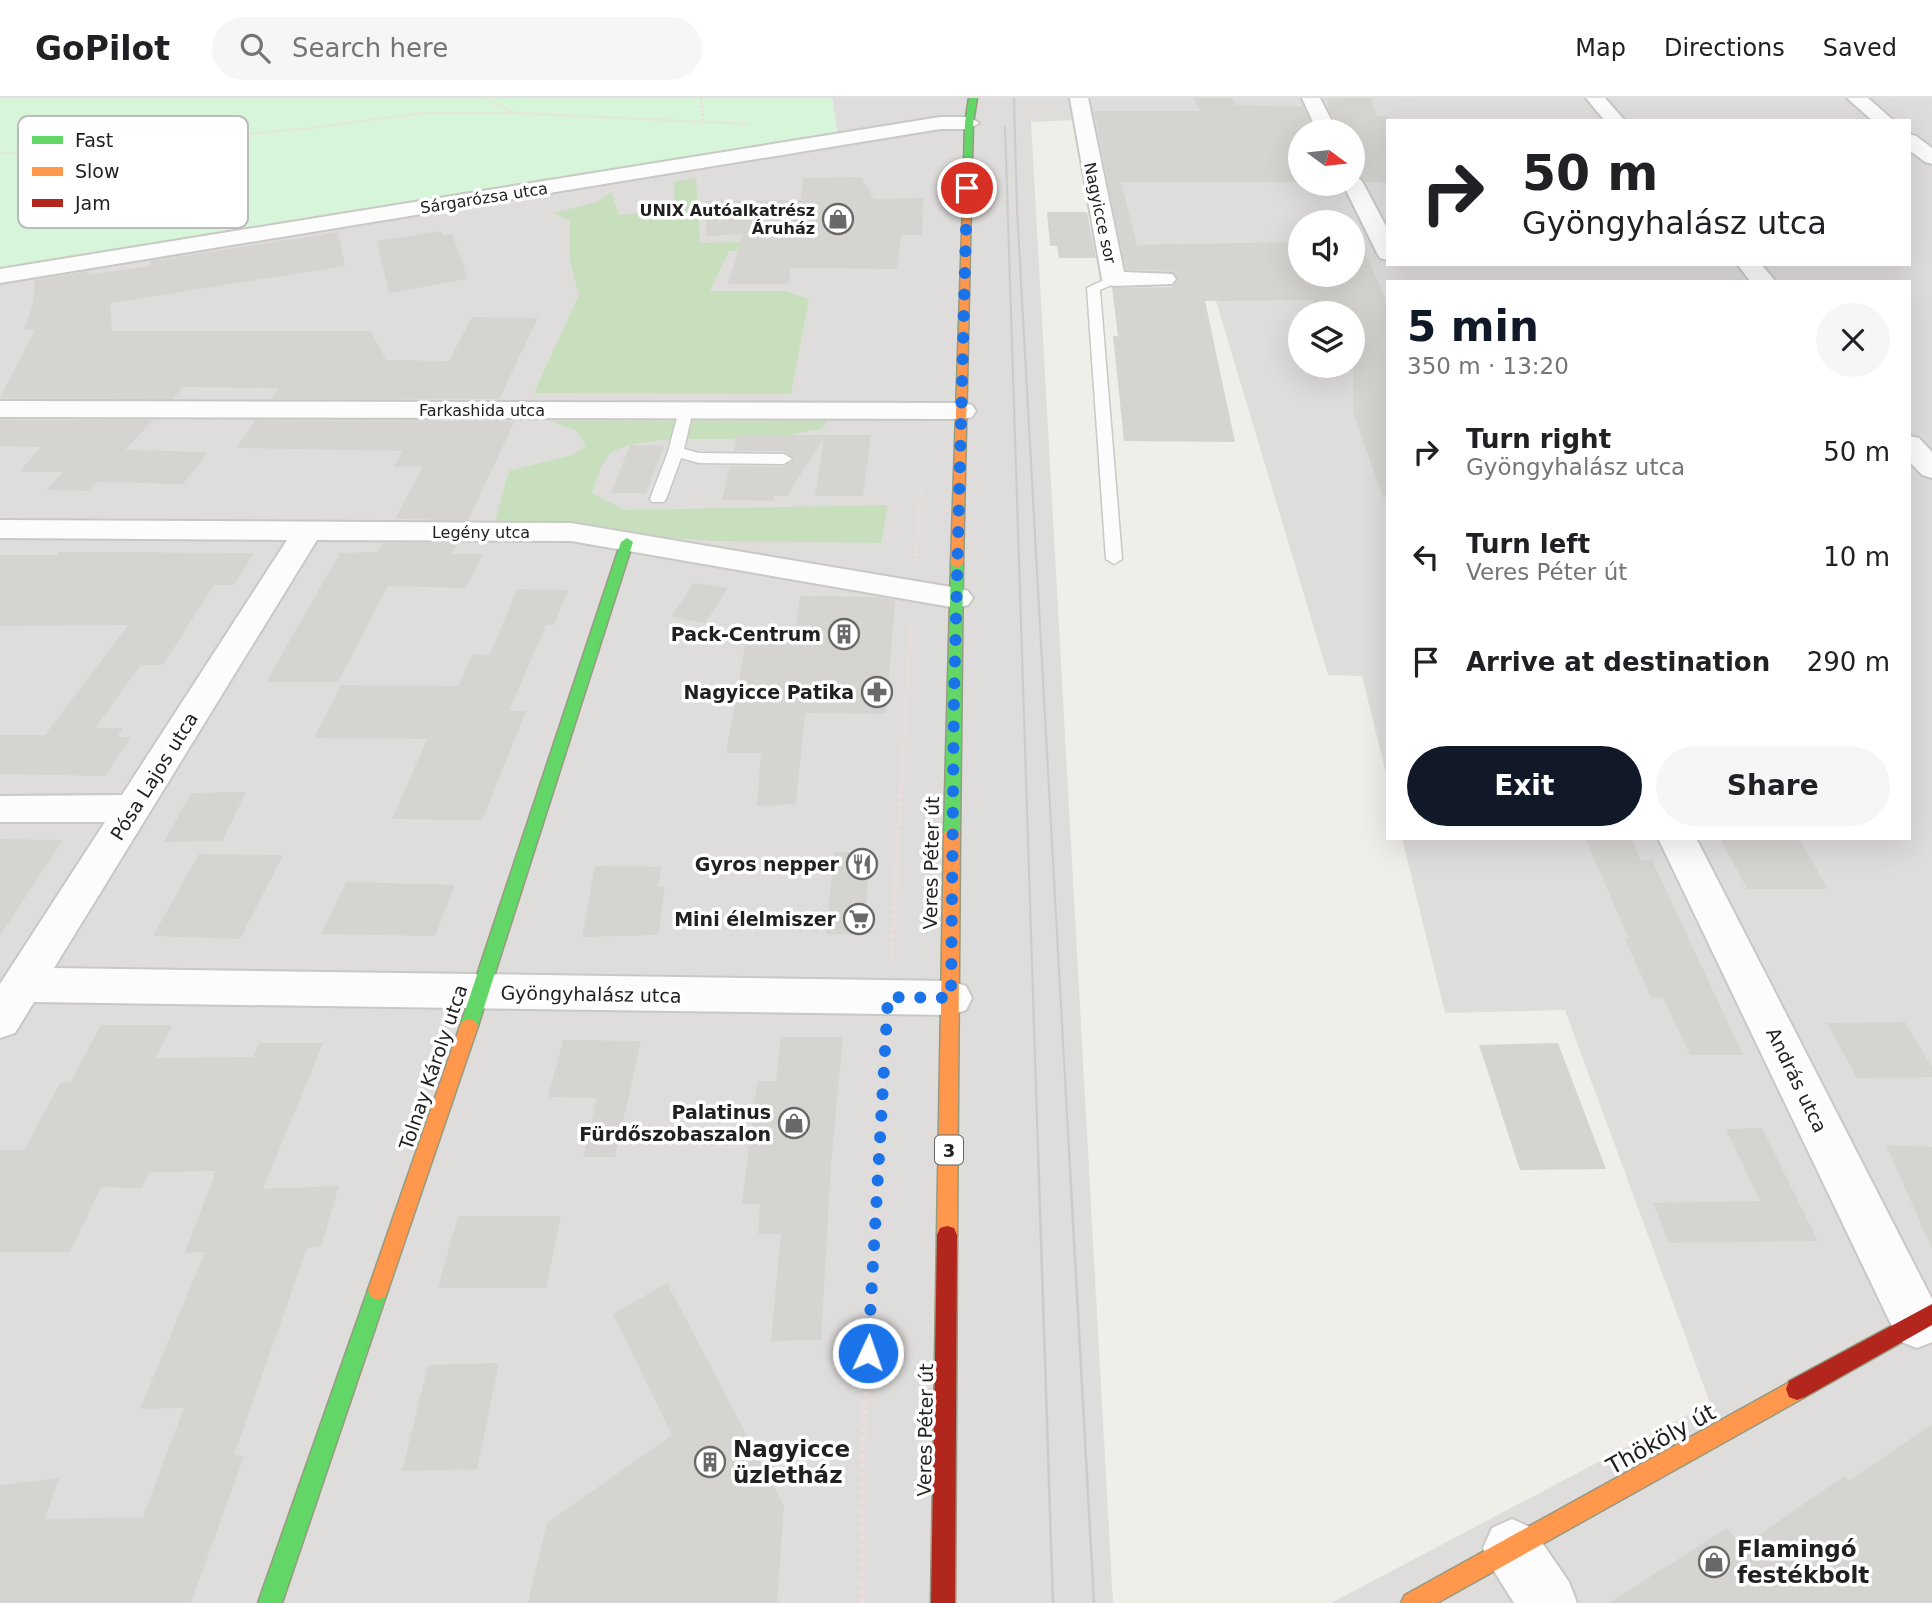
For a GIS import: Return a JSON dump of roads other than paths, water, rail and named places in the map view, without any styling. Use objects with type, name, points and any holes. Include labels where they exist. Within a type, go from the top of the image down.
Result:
[{"type":"main road","name":"3","points":[[969,123],[973,98]]},
{"type":"main road","name":"Veres Péter út","points":[[943,1603],[957,598],[969,123]]},
{"type":"main road","name":"Tolnay Károly utca","points":[[270,1603],[481,993],[627,542]]},
{"type":"main road","name":"Thököly út","points":[[1413,1603],[1924,1318]]},
{"type":"street","name":"Nagyicce sor","points":[[1079,98],[1114,279],[1164,279]]},
{"type":"street","points":[[1311,98],[1321,119]]},
{"type":"street","points":[[1595,98],[1614,119]]},
{"type":"street","points":[[1856,98],[1882,119]]},
{"type":"street","name":"Sárgarózsa utca","points":[[0,276],[940,123],[969,123]]},
{"type":"street","points":[[1911,142],[1932,158]]},
{"type":"street","points":[[1359,196],[1386,250]]},
{"type":"street","points":[[1750,266],[1762,280]]},
{"type":"street","name":"Farkashida utca","points":[[0,409],[963,411]]},
{"type":"street","points":[[1911,446],[1932,469]]},
{"type":"street","name":"Legény utca","points":[[0,529],[571,532],[957,598]]},
{"type":"street","name":"Pósa Lajos utca","points":[[0,1020],[307,530]]},
{"type":"street","points":[[0,809],[134,808]]},
{"type":"street","name":"András utca","points":[[1678,840],[1924,1318]]},
{"type":"street","name":"Gyöngyhalász utca","points":[[22,985],[951,998]]},
{"type":"street","points":[[1512,1548],[1548,1603]]},
{"type":"lane","points":[[1114,279],[1093,288],[1114,559]]},
{"type":"lane","points":[[658,499],[676,452],[686,410]]},
{"type":"lane","points":[[676,452],[699,458],[784,459]]},
{"type":"tram line","points":[[1014,98],[1017,209],[1069,1151]]},
{"type":"tram line","points":[[1005,127],[1038,1151]]},
{"type":"tram line","points":[[1038,1150],[1053,1603]]},
{"type":"tram line","points":[[1069,1150],[1094,1603]]},
{"type":"place","name":"UNIX Autóalkatrész Áruház","points":[[838,219]]},
{"type":"place","name":"Pack-Centrum","points":[[844,634]]},
{"type":"place","name":"Nagyicce Patika","points":[[877,692]]},
{"type":"place","name":"Gyros nepper","points":[[862,864]]},
{"type":"place","name":"Mini élelmiszer","points":[[859,919]]},
{"type":"place","name":"Palatinus Fürdőszobaszalon","points":[[794,1123]]},
{"type":"place","name":"Nagyicce üzletház","points":[[710,1462]]},
{"type":"place","name":"Flamingó festékbolt","points":[[1714,1562]]}]
